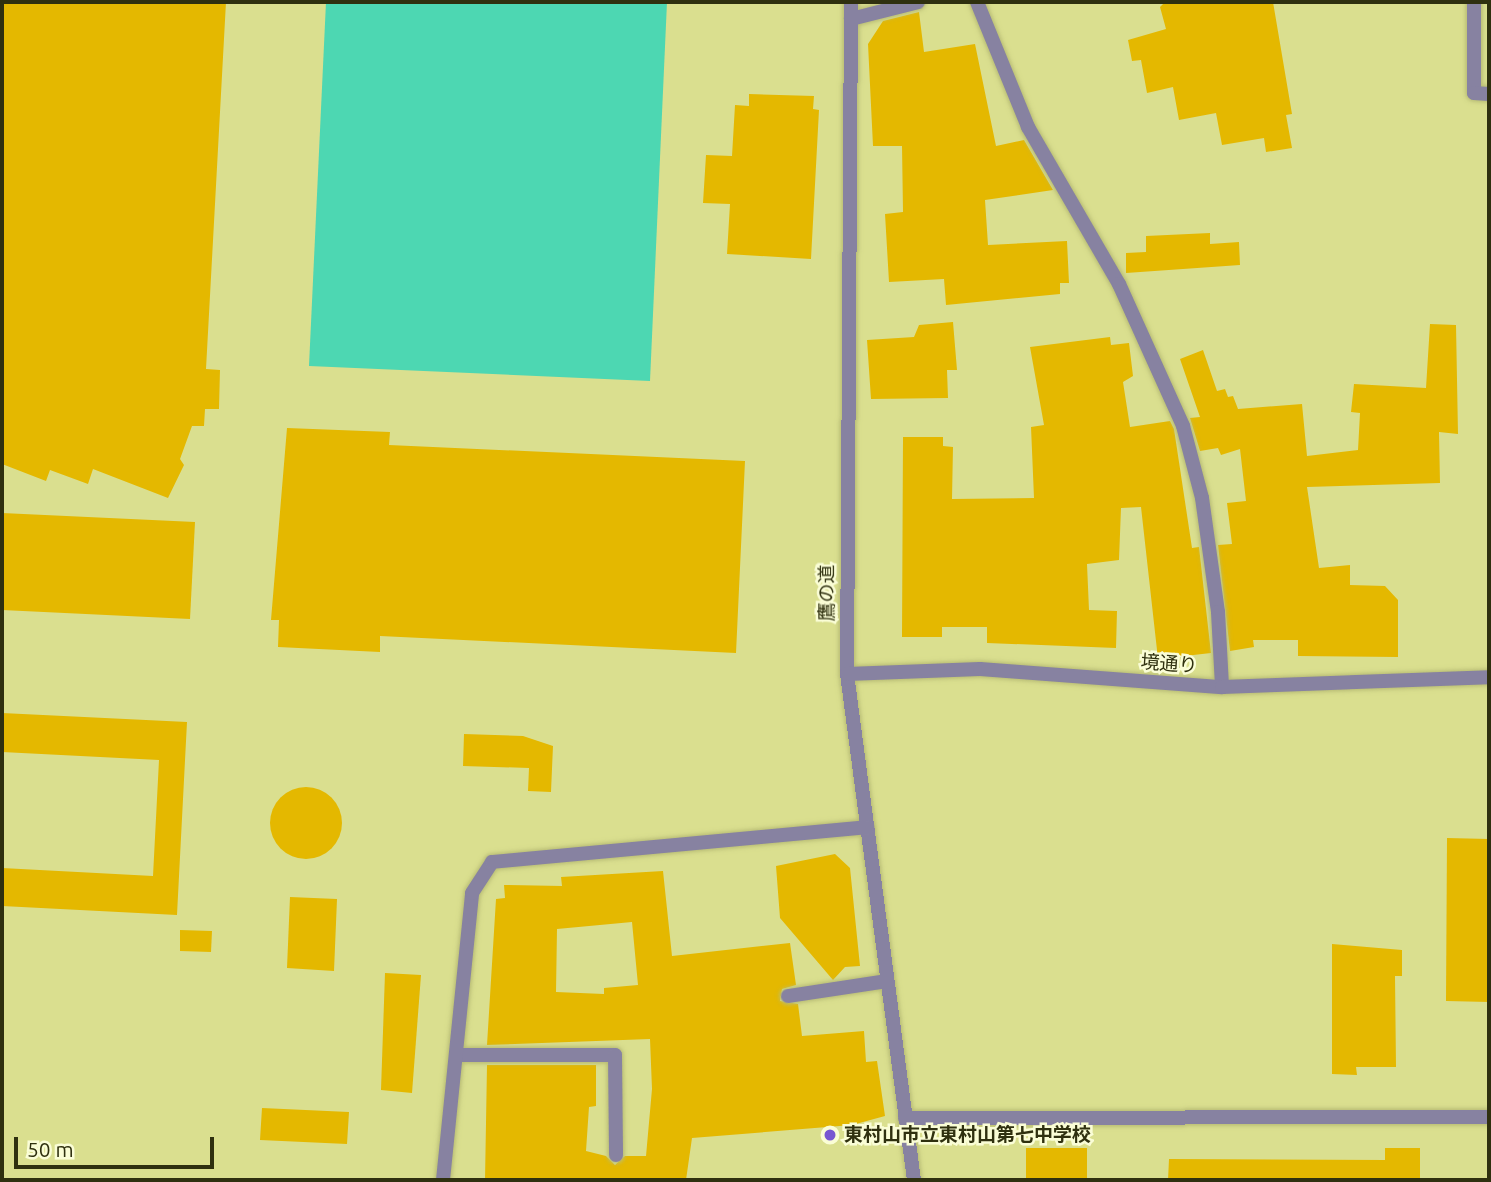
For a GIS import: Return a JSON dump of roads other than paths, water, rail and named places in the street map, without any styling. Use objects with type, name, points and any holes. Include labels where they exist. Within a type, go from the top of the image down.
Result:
[{"type":"street","name":"鷹の道","points":[[851,2],[847,674],[914,1180]]},
{"type":"street","points":[[851,19],[918,2]]},
{"type":"street","points":[[977,2],[1028,127],[1119,284],[1183,426],[1202,498],[1219,612],[1222,687]]},
{"type":"street","points":[[1474,2],[1474,93],[1489,94]]},
{"type":"street","name":"境通り","points":[[847,674],[980,669],[1222,687],[1489,677]]},
{"type":"street","points":[[443,1180],[472,894],[492,862],[867,827]]},
{"type":"street","points":[[788,996],[887,981]]},
{"type":"street","points":[[456,1055],[615,1055],[616,1155]]},
{"type":"street","points":[[905,1118],[1489,1117]]},
{"type":"water","points":[[326,2],[667,2],[650,381],[309,366]]},
{"type":"place","name":"東村山市立東村山第七中学校","points":[[830,1135]]}]
